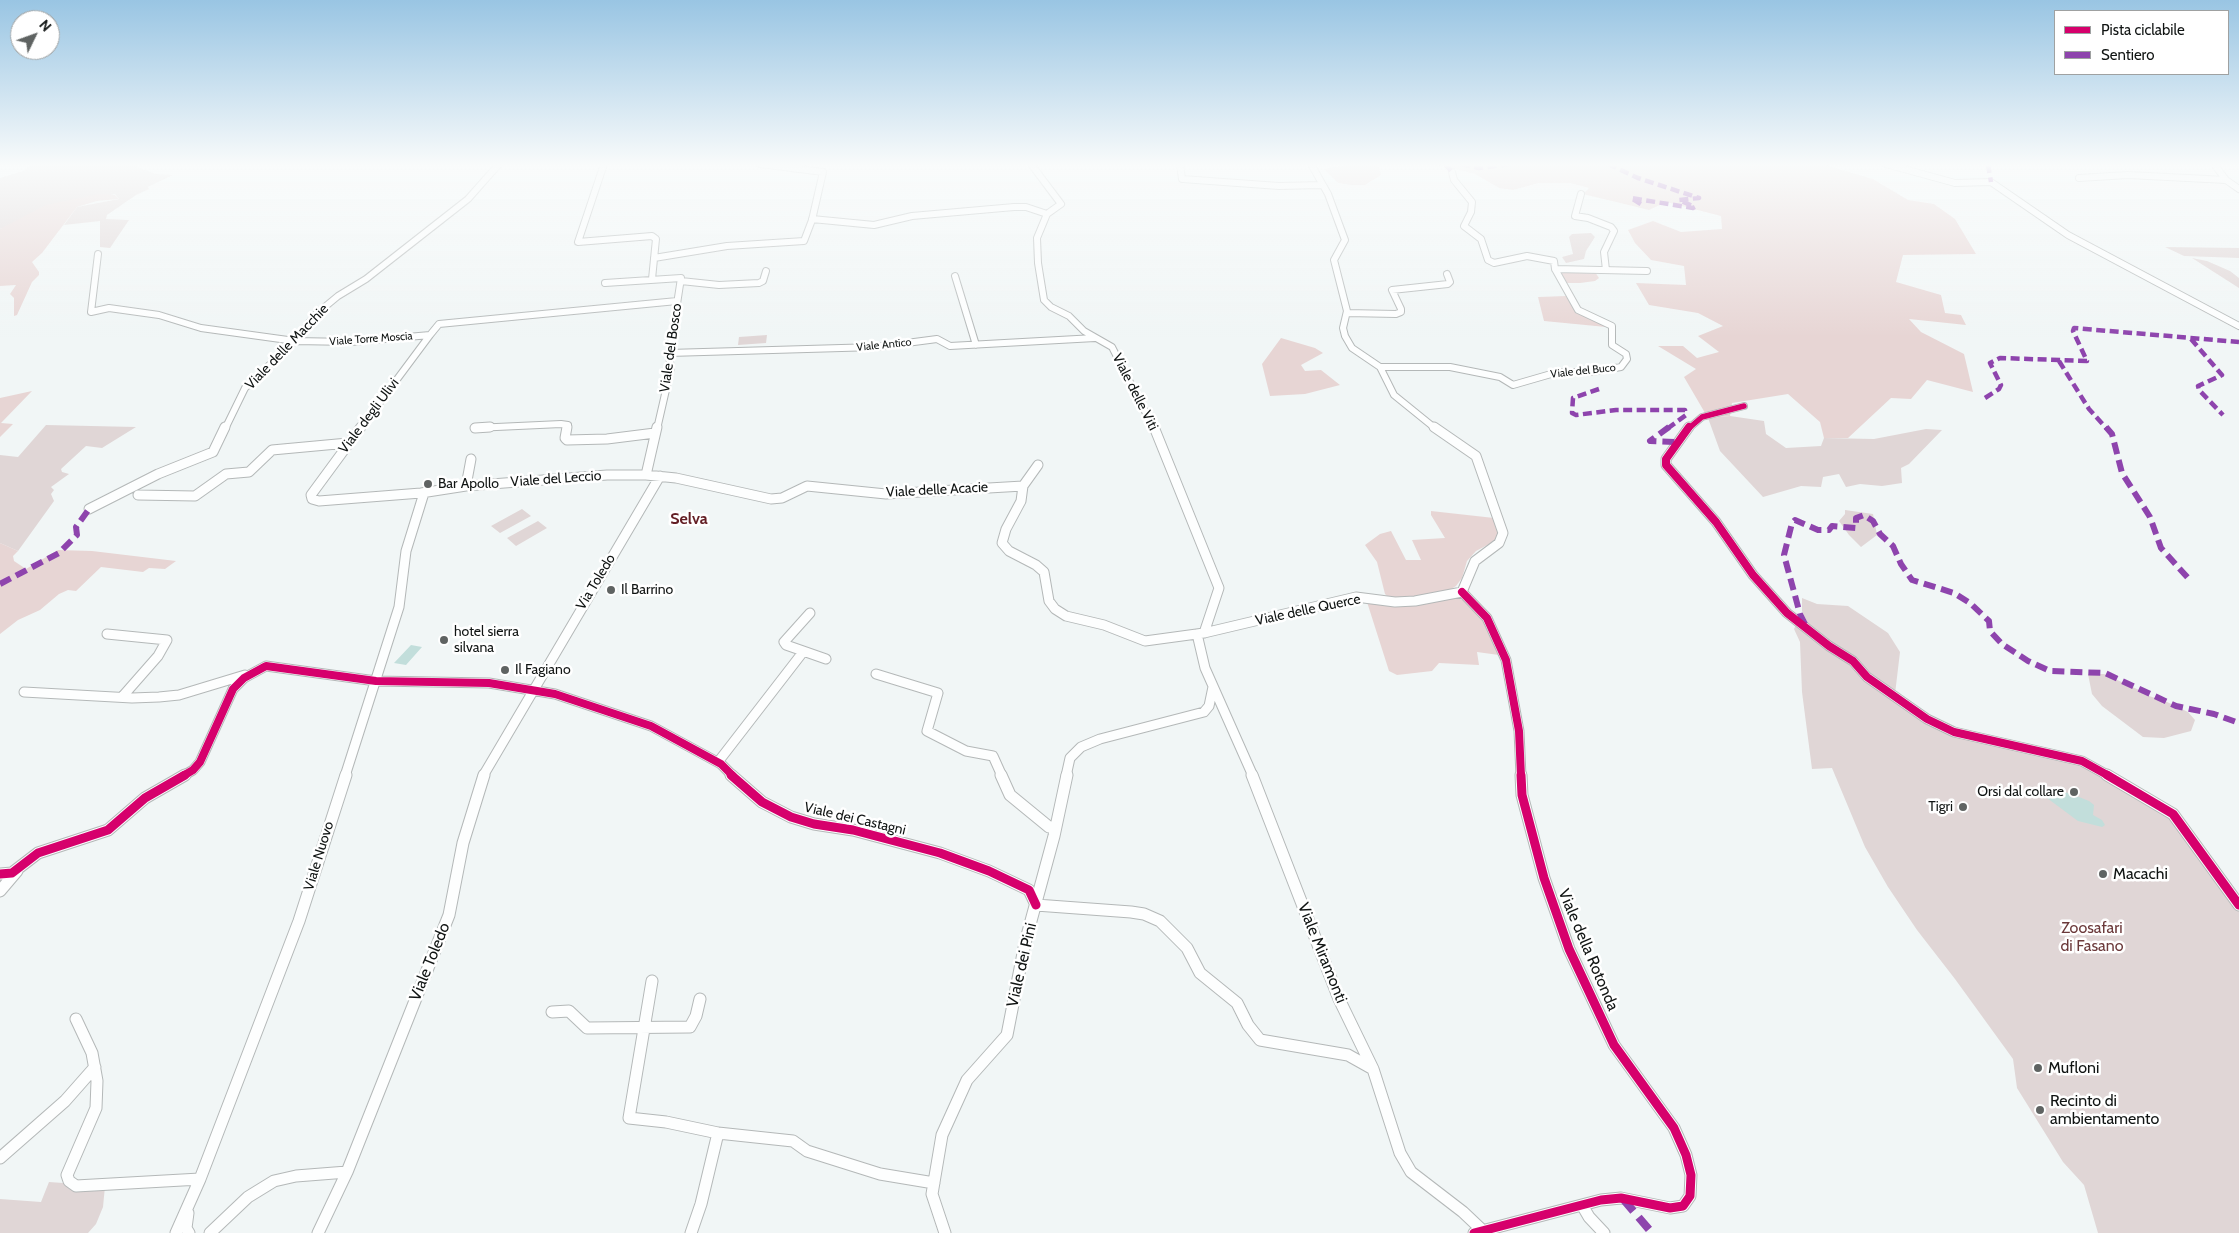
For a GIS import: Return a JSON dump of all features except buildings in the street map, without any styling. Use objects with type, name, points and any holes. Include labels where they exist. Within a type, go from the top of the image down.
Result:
[{"type":"street","name":"Viale delle Macchie","points":[[89,509],[158,474],[213,452],[245,388],[295,341],[323,307],[399,254],[440,222]]},
{"type":"street","points":[[585,222],[578,242],[619,236],[652,236],[656,239],[652,279]]},
{"type":"street","points":[[654,258],[735,245],[804,240],[811,222]]},
{"type":"street","points":[[838,222],[874,225],[889,222]]},
{"type":"street","name":"Viale delle Viti","points":[[1044,222],[1037,238],[1038,263],[1044,300],[1096,338],[1112,347],[1153,425],[1217,580],[1219,593],[1201,633]]},
{"type":"street","points":[[1339,222],[1344,240],[1334,260],[1347,313],[1343,328],[1352,348],[1380,367],[1394,395],[1449,439],[1476,456],[1503,533],[1499,542],[1475,561],[1462,592]]},
{"type":"street","name":"Viale del Buco","points":[[1380,367],[1450,367],[1500,377],[1513,385],[1558,372],[1610,370],[1622,367],[1627,359],[1626,354],[1612,345],[1612,326],[1578,310],[1555,269],[1554,261],[1550,258],[1528,256],[1494,263],[1488,260],[1480,239],[1464,226],[1466,222]]},
{"type":"street","points":[[1597,222],[1611,227],[1614,231],[1604,252],[1606,270]]},
{"type":"street","points":[[2049,222],[2239,326]]},
{"type":"street","name":"Viale Torre Moscia","points":[[98,254],[91,312],[109,308],[159,315],[201,328],[295,341],[350,342],[430,335],[439,324],[678,302]]},
{"type":"street","points":[[1555,269],[1647,271]]},
{"type":"street","points":[[606,283],[681,278],[681,281],[720,285],[759,282],[762,281],[766,271]]},
{"type":"street","points":[[1347,313],[1396,314],[1401,312],[1402,309],[1392,290],[1448,284],[1450,282],[1447,274]]},
{"type":"street","points":[[955,276],[976,345]]},
{"type":"street","name":"Viale del Bosco","points":[[646,475],[671,368],[669,353],[681,281]]},
{"type":"street","name":"Viale degli Ulivi","points":[[312,499],[311,495],[348,443],[430,335]]},
{"type":"street","name":"Viale Antico","points":[[669,353],[876,347],[937,339],[950,346],[1028,340],[1096,338]]},
{"type":"street","points":[[1744,406],[1702,417],[1690,426],[1666,459],[1666,465],[1716,522],[1753,575],[1787,613],[1829,646],[1854,661],[1867,677],[1927,719],[1954,732],[2082,761],[2166,808],[2173,814],[2239,905]]},
{"type":"street","points":[[476,428],[568,425],[564,438],[567,440],[608,439],[655,433]]},
{"type":"street","points":[[138,495],[195,496],[226,474],[249,472],[272,450],[348,443]]},
{"type":"street","points":[[466,486],[471,459]]},
{"type":"street","points":[[1023,486],[1038,465]]},
{"type":"street","name":"Viale del Leccio","points":[[312,499],[333,500],[424,492],[466,486],[608,475],[646,475]]},
{"type":"street","name":"Viale delle Acacie","points":[[646,475],[660,476],[771,499],[782,498],[807,486],[886,494],[1023,486]]},
{"type":"street","name":"Via Toledo","points":[[535,690],[574,619],[660,476]]},
{"type":"street","name":"Viale delle Querce","points":[[1023,486],[1021,501],[1006,529],[1002,542],[1010,551],[1036,564],[1044,572],[1049,602],[1055,609],[1066,616],[1104,624],[1145,641],[1187,636],[1356,597],[1368,597],[1395,602],[1416,601],[1462,592]]},
{"type":"street","name":"Viale Nuovo","points":[[184,1232],[188,1211],[299,921],[399,607],[406,551],[424,492]]},
{"type":"street","name":"Viale della Rotonda","points":[[1462,592],[1487,618],[1506,660],[1519,731],[1522,795],[1544,878],[1569,949],[1614,1045],[1674,1128],[1686,1155],[1691,1175],[1690,1196],[1683,1206],[1670,1208],[1621,1198],[1582,1205]]},
{"type":"street","points":[[810,613],[784,642],[786,645],[803,652],[826,659]]},
{"type":"street","points":[[1201,633],[1201,649]]},
{"type":"street","points":[[107,634],[167,640],[158,656],[122,697]]},
{"type":"street","name":"Viale Miramonti","points":[[1201,649],[1205,668],[1247,761],[1339,999],[1373,1069],[1400,1153],[1411,1172],[1464,1212],[1478,1231]]},
{"type":"street","points":[[718,762],[803,652]]},
{"type":"street","name":"Viale dei Castagni","points":[[24,692],[122,697],[179,695],[252,673],[266,666],[376,681],[489,683],[535,690],[651,726],[718,762],[743,787],[762,802],[791,817],[814,824],[853,830],[925,848],[956,859],[989,871],[1029,890],[1036,905]]},
{"type":"street","points":[[0,874],[12,873],[38,854],[108,830],[145,798],[193,770],[200,762],[233,690],[252,673]]},
{"type":"street","points":[[876,674],[938,693],[927,731],[966,751],[993,756],[998,763],[1010,795],[1049,827],[1056,827]]},
{"type":"street","name":"Viale dei Pini","points":[[945,1233],[932,1194],[942,1135],[967,1080],[1007,1035],[1025,943],[1056,827],[1066,770],[1070,758],[1081,747],[1100,739],[1204,712],[1209,706],[1213,687]]},
{"type":"street","name":"Viale Toledo","points":[[318,1233],[347,1172],[450,915],[463,842],[480,781],[535,690]]},
{"type":"street","points":[[0,891],[19,869]]},
{"type":"street","points":[[1036,905],[1131,912],[1144,914],[1160,921],[1187,948],[1200,973],[1237,1003],[1253,1033],[1260,1040],[1348,1055],[1373,1069]]},
{"type":"street","points":[[652,981],[629,1118],[666,1122],[718,1133],[793,1142],[807,1151],[880,1174],[934,1183]]},
{"type":"street","points":[[552,1012],[569,1011],[587,1028],[690,1027],[696,1016],[700,999]]},
{"type":"street","points":[[76,1019],[92,1053],[97,1081],[96,1108],[67,1174],[69,1181],[76,1186],[200,1179]]},
{"type":"street","points":[[0,1158],[65,1101],[95,1067]]},
{"type":"street","points":[[691,1233],[701,1204],[718,1133]]},
{"type":"street","points":[[210,1233],[248,1197],[274,1180],[347,1172]]},
{"type":"street","points":[[1478,1231],[1555,1214],[1582,1205],[1604,1233]]},
{"type":"green space","points":[[0,222],[25,222],[0,229]]},
{"type":"green space","points":[[66,222],[95,222],[64,225]]},
{"type":"green space","points":[[100,222],[128,222],[110,248],[100,247]]},
{"type":"green space","points":[[1591,233],[1595,237],[1586,251],[1584,259],[1566,263],[1562,257],[1573,254],[1569,237],[1572,234]]},
{"type":"green space","points":[[2165,247],[2239,248],[2239,258],[2184,256]]},
{"type":"green space","points":[[2192,258],[2207,261],[2230,271],[2239,278],[2239,288]]},
{"type":"green space","points":[[767,335],[766,343],[738,345],[739,337]]},
{"type":"green space","points":[[1730,416],[1764,421],[1766,434],[1786,448],[1821,446],[1824,438],[1874,439],[1926,429],[1942,430],[1909,464],[1901,468],[1902,483],[1882,486],[1860,484],[1846,487],[1839,474],[1823,477],[1821,487],[1801,486],[1763,497],[1720,451],[1708,418]]},
{"type":"green space","points":[[46,425],[136,427],[102,448],[86,446],[61,469],[62,472],[69,474],[51,487],[54,490],[51,494],[54,501],[18,551],[0,543],[0,455],[18,457]]},
{"type":"green space","points":[[522,509],[531,516],[500,533],[491,526]]},
{"type":"green space","points":[[1845,510],[1873,514],[1877,535],[1861,547],[1839,521],[1845,514]]},
{"type":"green space","points":[[538,521],[547,528],[516,546],[507,538]]},
{"type":"green space","points":[[1802,598],[1817,604],[1848,606],[1888,633],[1900,652],[1895,694],[1811,631],[1802,611]]},
{"type":"green space","name":"Zoosafari di Fasano","points":[[1796,625],[1850,663],[1923,720],[2081,764],[2169,815],[2239,911],[2239,1233],[2098,1233],[2084,1185],[2063,1162],[2017,1088],[2013,1059],[1917,930],[1888,887],[1865,847],[1832,768],[1812,769],[1802,692],[1800,642],[1794,629]]},
{"type":"green space","points":[[2088,674],[2104,674],[2188,712],[2195,720],[2191,731],[2164,738],[2143,737],[2102,706],[2092,694]]},
{"type":"green space","points":[[49,1182],[105,1186],[103,1207],[96,1224],[88,1233],[0,1233],[0,1199],[41,1202]]},
{"type":"shaded area","points":[[14,222],[66,222],[42,253],[32,262],[39,275],[32,282],[17,315],[14,316],[14,298],[10,294],[16,285],[0,286],[0,229]]},
{"type":"shaded area","points":[[1652,222],[1681,232],[1722,229],[1721,222],[1957,222],[1976,254],[1903,255],[1896,282],[1941,295],[1945,313],[1961,315],[1966,325],[1909,319],[1921,332],[1964,354],[1973,392],[1927,380],[1911,399],[1891,398],[1848,438],[1824,438],[1820,422],[1788,394],[1732,403],[1730,416],[1708,418],[1684,377],[1696,369],[1658,346],[1683,346],[1697,358],[1719,352],[1698,336],[1723,326],[1698,313],[1649,305],[1636,283],[1686,285],[1684,266],[1651,260],[1635,243],[1628,230]]},
{"type":"shaded area","points":[[1558,271],[1595,272],[1599,278],[1595,281],[1566,283]]},
{"type":"shaded area","points":[[1566,296],[1576,311],[1607,325],[1606,327],[1544,321],[1538,297]]},
{"type":"shaded area","points":[[1281,338],[1315,348],[1323,353],[1301,365],[1305,371],[1321,370],[1340,385],[1305,394],[1270,396],[1262,364]]},
{"type":"shaded area","points":[[32,391],[1,423],[13,424],[0,437],[0,398]]},
{"type":"shaded area","points":[[1431,511],[1494,518],[1499,531],[1497,540],[1476,551],[1467,561],[1462,578],[1456,586],[1448,591],[1401,600],[1389,598],[1385,594],[1377,562],[1365,545],[1380,534],[1391,531],[1406,560],[1421,560],[1412,540],[1445,538],[1431,515]]},
{"type":"shaded area","points":[[0,543],[18,551],[13,556],[14,561],[26,569],[58,550],[92,551],[176,561],[165,569],[149,568],[143,572],[101,567],[76,591],[68,590],[59,594],[40,610],[18,620],[0,634]]},
{"type":"shaded area","points":[[1459,598],[1468,603],[1486,625],[1499,655],[1477,652],[1479,665],[1439,663],[1432,671],[1397,675],[1389,671],[1367,602],[1375,602],[1384,606]]},
{"type":"water","points":[[411,645],[422,647],[406,665],[394,663]]},
{"type":"water","points":[[2047,790],[2069,793],[2089,801],[2094,805],[2093,815],[2102,820],[2105,825],[2102,827],[2078,821],[2047,798],[2044,794]]},
{"type":"marked path","points":[[1985,398],[1999,389],[2001,385],[1990,363],[2000,358],[2087,361],[2073,331],[2074,328],[2080,327],[2239,342]]},
{"type":"marked path","points":[[2191,339],[2222,375],[2198,386],[2199,390],[2223,415]]},
{"type":"marked path","points":[[2059,361],[2089,409],[2112,434],[2122,473],[2150,517],[2161,548],[2188,578]]},
{"type":"marked path","points":[[1599,389],[1573,398],[1572,413],[1576,415],[1616,410],[1685,410],[1686,415],[1650,441],[1677,442]]},
{"type":"marked path","points":[[0,584],[59,553],[77,535],[76,527],[89,509]]},
{"type":"marked path","points":[[1805,624],[1800,614],[1784,555],[1792,523],[1795,520],[1818,530],[1829,530],[1832,526],[1856,528],[1856,518],[1864,515],[1873,521],[1880,534],[1893,546],[1901,564],[1912,580],[1954,593],[1970,603],[1989,621],[1990,631],[2002,644],[2028,661],[2050,671],[2105,673],[2176,706],[2214,714],[2239,723]]},
{"type":"marked path","points":[[1623,1199],[1652,1233]]},
{"type":"cycle path","points":[[1744,406],[1702,417],[1690,426],[1666,459],[1666,465],[1716,522],[1753,575],[1787,613],[1829,646],[1853,661],[1867,677],[1927,719],[1954,732],[2082,761],[2166,808],[2173,814],[2239,905]]},
{"type":"cycle path","points":[[1462,592],[1487,618],[1506,660],[1519,731],[1522,795],[1544,878],[1569,949],[1614,1045],[1674,1128],[1686,1155],[1691,1175],[1690,1196],[1683,1206],[1670,1208],[1621,1198],[1601,1200],[1474,1233]]},
{"type":"cycle path","points":[[0,874],[12,873],[38,853],[108,830],[145,798],[193,770],[200,762],[233,689],[244,678],[266,666],[376,681],[489,683],[555,694],[651,726],[721,764],[743,787],[762,802],[791,817],[814,824],[853,830],[940,853],[989,871],[1029,890],[1036,905]]},
{"type":"place","name":"Bar Apollo","points":[[428,484]]},
{"type":"place","name":"Il Barrino","points":[[611,590]]},
{"type":"place","name":"hotel sierra silvana","points":[[444,640]]},
{"type":"place","name":"Il Fagiano","points":[[505,670]]},
{"type":"place","name":"Orsi dal collare","points":[[2074,792]]},
{"type":"place","name":"Tigri","points":[[1963,807]]},
{"type":"place","name":"Macachi","points":[[2103,874]]},
{"type":"place","name":"Mufloni","points":[[2038,1068]]},
{"type":"place","name":"Recinto di ambientamento","points":[[2040,1110]]},
{"type":"district","name":"Selva","points":[[689,519]]}]
